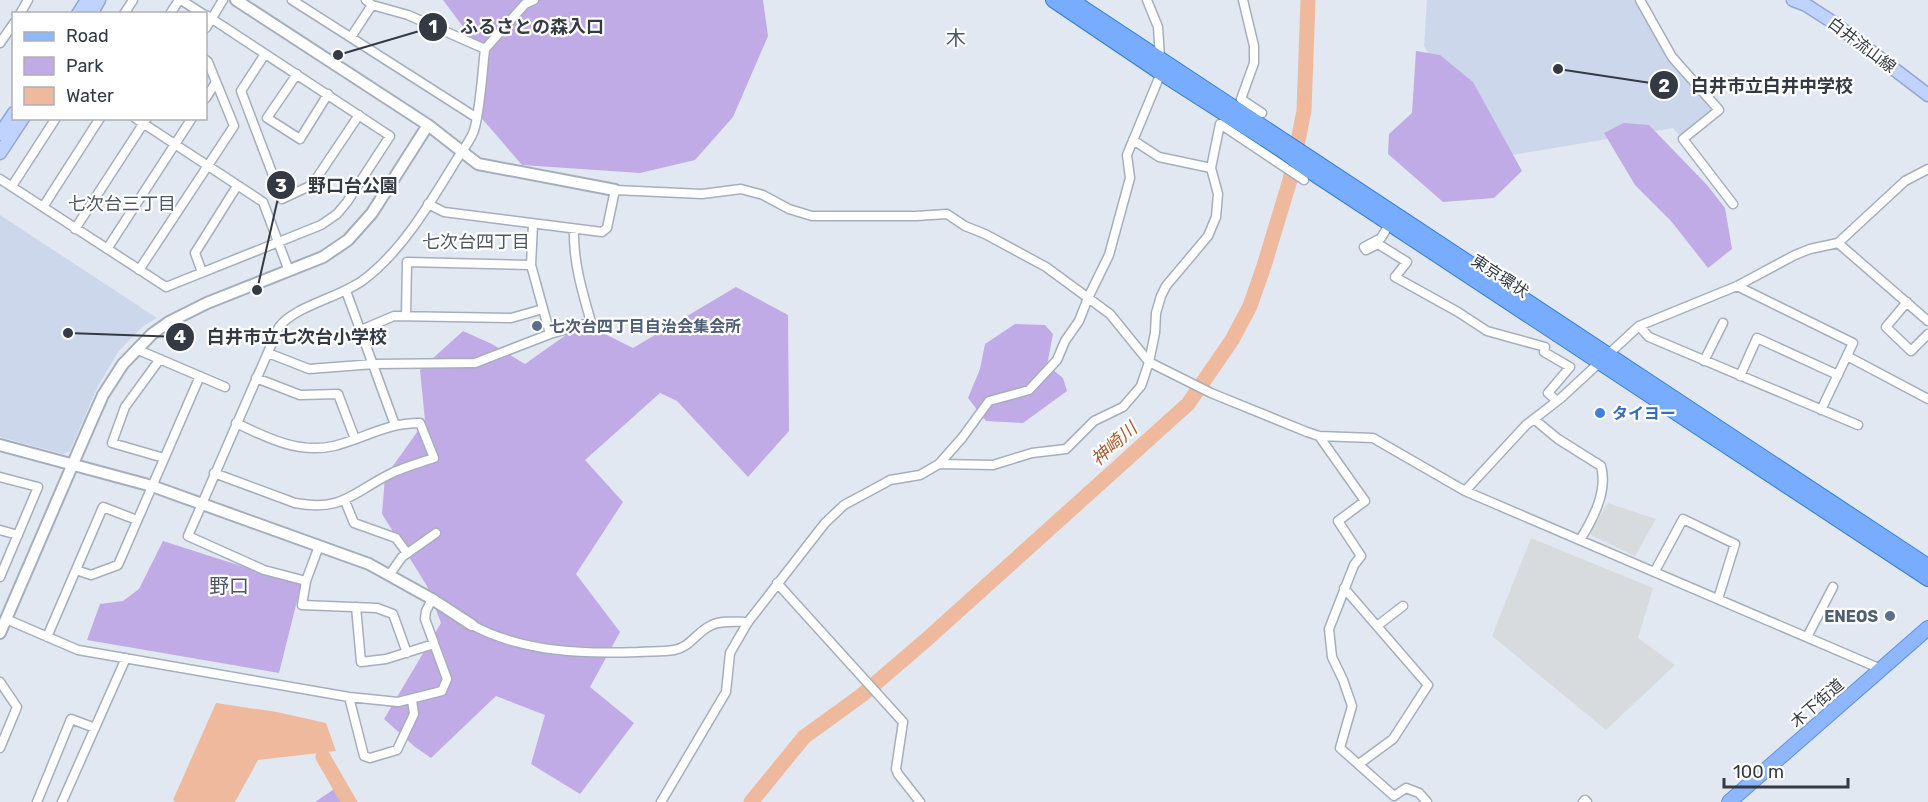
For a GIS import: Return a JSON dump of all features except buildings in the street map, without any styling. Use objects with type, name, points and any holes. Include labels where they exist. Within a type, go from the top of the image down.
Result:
[{"type":"highway","name":"東京環状","points":[[1053,0],[1308,170],[1604,358],[1928,579]]},
{"type":"highway","name":"東京環状","points":[[1071,0],[1161,59],[1283,153]]},
{"type":"highway","name":"東京環状","points":[[1308,170],[1928,566]]},
{"type":"main road","name":"白井流山線","points":[[1792,0],[1819,13],[1928,95]]},
{"type":"main road","points":[[0,134],[12,117]]},
{"type":"main road","points":[[0,153],[21,120]]},
{"type":"main road","name":"木下街道","points":[[1729,802],[1928,628]]},
{"type":"street","points":[[180,0],[200,12]]},
{"type":"street","points":[[207,15],[224,0]]},
{"type":"street","points":[[236,0],[428,125],[478,164],[615,190],[702,194],[741,189],[763,195],[789,209],[812,216],[947,214],[965,226],[985,234],[1046,267],[1110,314],[1149,362],[1211,393],[1319,436],[1373,438],[1465,491],[1881,669]]},
{"type":"street","points":[[292,0],[477,118]]},
{"type":"street","points":[[306,581],[264,570],[188,536],[279,327],[285,319],[346,291],[386,262],[428,204],[475,129],[485,49],[525,4],[534,0]]},
{"type":"street","points":[[661,802],[726,692],[730,653],[748,622],[825,523],[844,505],[890,480],[920,475],[939,464],[962,438],[989,401],[1029,390],[1057,360],[1065,341],[1079,321],[1109,255],[1130,178],[1127,155],[1161,73],[1158,27],[1147,0]]},
{"type":"street","points":[[1244,0],[1254,46],[1254,63],[1241,99],[1262,114]]},
{"type":"street","points":[[1640,0],[1672,57],[1719,110],[1683,139],[1733,204]]},
{"type":"street","points":[[351,37],[369,3],[408,15],[485,49]]},
{"type":"street","points":[[0,179],[166,287],[321,225],[336,214],[390,136],[207,17]]},
{"type":"street","points":[[0,44],[12,26]]},
{"type":"street","points":[[265,54],[241,91],[282,199],[312,185],[359,115]]},
{"type":"street","points":[[138,270],[234,126],[207,61]]},
{"type":"street","points":[[297,74],[267,118],[300,139],[328,94]]},
{"type":"street","points":[[207,96],[216,82]]},
{"type":"street","points":[[12,186],[55,120]]},
{"type":"street","points":[[43,207],[99,120]]},
{"type":"street","points":[[107,249],[191,120]]},
{"type":"street","points":[[75,229],[146,121],[175,145],[263,202],[289,271]]},
{"type":"street","points":[[939,464],[993,465],[1032,453],[1066,449],[1094,421],[1123,407],[1141,386],[1149,362],[1155,333],[1156,313],[1161,296],[1166,286],[1208,236],[1216,217],[1218,194],[1210,168],[1220,124],[1283,153],[1308,170]]},
{"type":"street","points":[[0,633],[3,620],[103,395],[123,364],[152,334],[182,314],[323,257],[348,240],[372,213],[428,125]]},
{"type":"street","points":[[1133,140],[1159,157],[1210,168]]},
{"type":"street","points":[[1465,491],[1526,425],[1557,401],[1640,326],[1737,286],[1795,255],[1838,243],[1905,181],[1928,169]]},
{"type":"street","points":[[202,272],[195,253],[237,186]]},
{"type":"street","points":[[428,204],[444,212],[602,232],[607,228],[615,190]]},
{"type":"street","points":[[1390,223],[1381,238],[1364,247],[1366,250],[1378,244],[1407,262],[1395,277],[1487,331],[1545,347],[1544,352],[1570,368],[1548,393],[1557,401]]},
{"type":"street","points":[[533,224],[531,265],[550,334]]},
{"type":"street","points":[[268,353],[309,369],[374,364],[475,363],[550,334],[591,322],[579,280],[574,229]]},
{"type":"street","points":[[1838,243],[1928,321]]},
{"type":"street","points":[[406,316],[407,262],[531,265]]},
{"type":"street","points":[[1737,286],[1853,343],[1821,410]]},
{"type":"street","points":[[346,291],[395,425]]},
{"type":"street","points":[[1907,302],[1886,327],[1911,351],[1928,334]]},
{"type":"street","points":[[361,330],[394,316],[511,318],[543,309]]},
{"type":"street","points":[[1704,361],[1723,323]]},
{"type":"street","points":[[1640,326],[1649,337],[1858,426]]},
{"type":"street","points":[[1740,376],[1757,338],[1838,375]]},
{"type":"street","points":[[136,349],[225,387]]},
{"type":"street","points":[[1847,356],[1928,399]]},
{"type":"street","points":[[160,359],[125,407],[112,443],[164,458]]},
{"type":"street","points":[[76,570],[91,575],[118,565],[200,375]]},
{"type":"street","points":[[256,378],[300,395],[338,394],[355,439]]},
{"type":"street","points":[[1535,420],[1558,439],[1601,466],[1604,475],[1597,508],[1580,540]]},
{"type":"street","points":[[214,473],[295,503],[325,505],[345,501],[391,474],[434,458],[420,423],[395,425],[323,448],[296,447],[273,440],[236,423]]},
{"type":"street","points":[[1319,436],[1365,501],[1338,521],[1361,556],[1354,565],[1329,629],[1332,657],[1352,706],[1340,748],[1394,796],[1406,788],[1419,793],[1427,802]]},
{"type":"street","points":[[0,444],[152,486],[319,546],[390,574],[472,625],[519,643],[577,652],[617,653],[674,650],[687,645],[711,625],[724,622],[748,622]]},
{"type":"street","points":[[0,477],[38,487],[0,577]]},
{"type":"street","points":[[345,501],[354,523],[396,538],[407,553]]},
{"type":"street","points":[[47,637],[103,507],[137,520]]},
{"type":"street","points":[[1654,571],[1683,519],[1735,544],[1718,599]]},
{"type":"street","points":[[0,530],[18,535]]},
{"type":"street","points":[[390,574],[396,563],[407,553],[436,533]]},
{"type":"street","points":[[319,546],[306,581],[302,605],[377,608],[393,614],[407,653]]},
{"type":"street","points":[[777,583],[903,722],[896,768],[898,774],[920,802]]},
{"type":"street","points":[[1807,637],[1833,587]]},
{"type":"street","points":[[1344,588],[1428,685],[1393,739],[1359,764]]},
{"type":"street","points":[[3,620],[78,650],[387,702],[412,700],[442,691],[447,679],[425,619],[432,599]]},
{"type":"street","points":[[1377,626],[1403,606]]},
{"type":"street","points":[[357,607],[361,662],[387,658],[434,644]]},
{"type":"street","points":[[62,802],[126,658]]},
{"type":"street","points":[[0,682],[17,707],[0,748]]},
{"type":"street","points":[[349,696],[364,756],[370,758],[397,750],[414,714],[412,700]]},
{"type":"street","points":[[37,802],[71,719],[95,728]]},
{"type":"shaded area","points":[[1427,0],[1637,0],[1666,55],[1715,110],[1681,137],[1673,128],[1489,159],[1424,46]]},
{"type":"shaded area","points":[[0,215],[157,318],[142,327],[118,352],[97,388],[70,451],[63,454],[0,437]]},
{"type":"shaded area","points":[[1608,503],[1656,519],[1635,556],[1589,534]]},
{"type":"shaded area","points":[[1531,538],[1653,588],[1638,638],[1675,665],[1606,730],[1492,636]]},
{"type":"green space","points":[[443,0],[763,0],[768,36],[733,117],[695,160],[640,173],[522,165],[478,114],[484,55]]},
{"type":"green space","points":[[1416,51],[1440,55],[1473,82],[1522,171],[1494,198],[1443,202],[1388,154],[1389,134],[1412,113]]},
{"type":"green space","points":[[1624,123],[1649,125],[1707,185],[1725,208],[1732,249],[1708,268],[1671,221],[1635,185],[1604,133]]},
{"type":"green space","points":[[736,287],[788,315],[789,431],[748,477],[677,401],[660,393],[585,460],[623,502],[576,574],[620,632],[590,687],[634,723],[580,794],[531,764],[545,715],[496,696],[431,758],[384,719],[441,623],[427,586],[382,514],[385,477],[425,421],[420,370],[463,331],[492,344],[525,364],[573,330],[599,331],[633,348]]},
{"type":"green space","points":[[1015,324],[1045,325],[1053,334],[1047,365],[1063,378],[1067,391],[1023,423],[986,421],[968,398],[980,369],[985,344]]},
{"type":"green space","points":[[163,541],[301,585],[279,673],[87,640],[100,604],[123,601],[139,589]]},
{"type":"green space","points":[[340,785],[358,802],[315,802]]},
{"type":"water","points":[[216,703],[277,712],[326,723],[336,751],[258,760],[235,802],[175,802],[173,800]]},
{"type":"waterway","name":"神崎川","points":[[751,802],[804,737],[862,695],[926,640],[1188,404],[1232,340],[1250,306],[1290,180],[1304,111],[1308,0]]},
{"type":"waterway","points":[[323,757],[349,802]]},
{"type":"place","name":"ふるさとの森入口","points":[[338,55]]},
{"type":"place","name":"白井市立白井中学校","points":[[1558,69]]},
{"type":"place","name":"野口台公園","points":[[257,290]]},
{"type":"place","name":"七次台四丁目自治会集会所","points":[[537,326]]},
{"type":"place","name":"白井市立七次台小学校","points":[[68,333]]},
{"type":"place","name":"タイヨー","points":[[1600,413]]},
{"type":"place","name":"ENEOS","points":[[1890,616]]},
{"type":"district","name":"木","points":[[956,38]]},
{"type":"district","name":"七次台三丁目","points":[[122,204]]},
{"type":"district","name":"七次台四丁目","points":[[476,242]]},
{"type":"district","name":"野口","points":[[229,586]]}]
